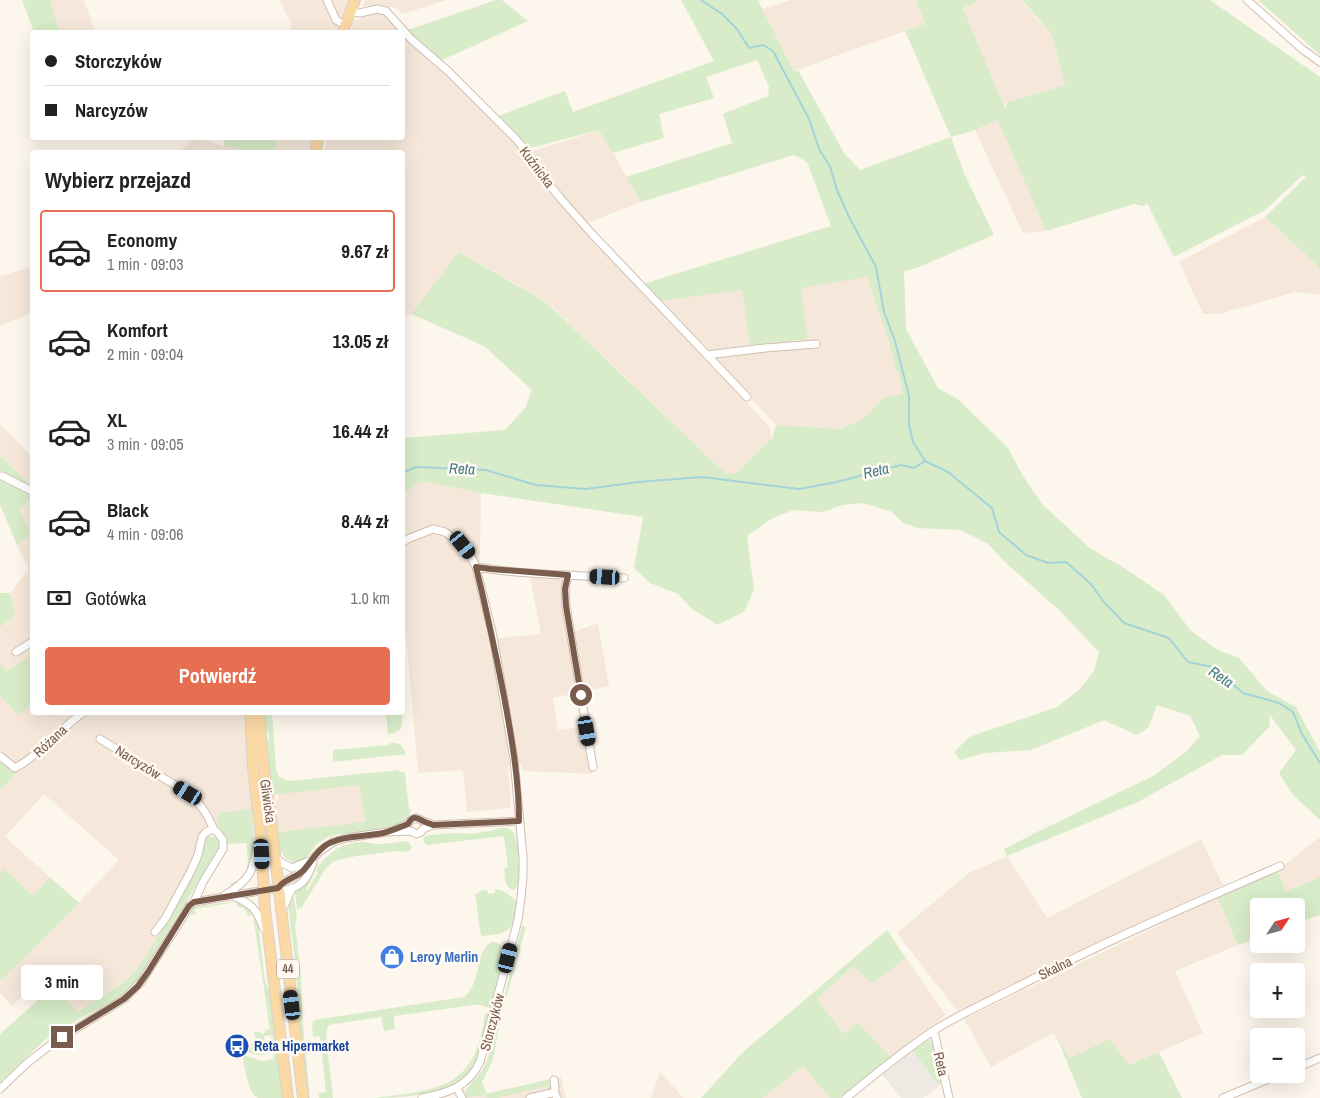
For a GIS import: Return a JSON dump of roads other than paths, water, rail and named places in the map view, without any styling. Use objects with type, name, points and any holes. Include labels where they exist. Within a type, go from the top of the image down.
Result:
[{"type":"main road","points":[[344,29],[355,0]]},
{"type":"main road","name":"Gliwicka","points":[[250,715],[260,827],[263,891],[288,1098]]},
{"type":"main road","name":"Gliwicka","points":[[259,715],[262,753],[303,1098]]},
{"type":"street","points":[[327,0],[336,20],[344,29]]},
{"type":"street","points":[[1247,0],[1302,50],[1320,62]]},
{"type":"street","name":"Kuźnicka","points":[[350,12],[360,13],[382,9],[392,15],[404,30]]},
{"type":"street","name":"Kuźnicka","points":[[405,31],[515,138],[561,199],[593,235],[747,397]]},
{"type":"street","points":[[707,355],[816,344]]},
{"type":"street","points":[[2,476],[30,490]]},
{"type":"street","points":[[405,540],[433,529],[445,532],[463,545],[476,567],[624,578]]},
{"type":"street","name":"Storczyków","points":[[422,1098],[457,1088],[472,1076],[480,1062],[518,920],[523,876],[519,804],[508,717],[493,636],[476,567]]},
{"type":"street","points":[[568,575],[565,589],[566,606],[593,767]]},
{"type":"street","points":[[16,652],[30,643]]},
{"type":"street","name":"Różana","points":[[0,756],[15,768],[28,762],[80,715]]},
{"type":"street","name":"Narcyzów","points":[[0,1089],[26,1064],[62,1037],[124,999],[141,982],[189,906],[194,902],[203,882],[223,848],[222,837],[214,830],[207,813],[188,793],[100,739]]},
{"type":"street","points":[[416,818],[420,819],[423,825],[419,833],[414,833],[410,828],[411,820],[416,818]]},
{"type":"street","points":[[423,825],[519,821]]},
{"type":"street","points":[[223,896],[241,885],[252,871],[260,827]]},
{"type":"street","points":[[278,888],[282,882],[302,871],[328,845],[339,840],[410,828]]},
{"type":"street","points":[[155,932],[165,919],[191,871],[198,855],[202,837],[208,831],[214,830]]},
{"type":"street","points":[[275,856],[282,863],[292,868],[314,857]]},
{"type":"street","points":[[194,902],[278,888],[283,891],[292,888],[307,876],[314,857]]},
{"type":"street","name":"Skalna","points":[[846,1098],[899,1056],[954,1019],[1061,964],[1137,928],[1280,866]]},
{"type":"street","points":[[281,914],[292,888]]},
{"type":"street","points":[[232,895],[254,908],[268,940]]},
{"type":"street","name":"Reta","points":[[934,1031],[949,1098]]},
{"type":"street","points":[[1305,1064],[1320,1058]]},
{"type":"street","points":[[554,1080],[556,1096]]},
{"type":"street","points":[[1223,1098],[1259,1083]]},
{"type":"street","points":[[457,1088],[462,1098]]},
{"type":"street","points":[[530,1098],[552,1093],[556,1096]]},
{"type":"waterway","points":[[701,0],[722,14],[737,29],[749,48],[763,45],[773,51],[809,119],[820,151],[830,166],[837,190],[849,217],[876,267],[884,312],[895,341],[909,396],[909,425],[913,442],[925,461],[948,472],[992,508],[999,532],[1026,555],[1048,563],[1066,562],[1091,584],[1104,602],[1124,623],[1169,638],[1188,662],[1213,667],[1243,693],[1261,698]]},
{"type":"waterway","name":"Reta","points":[[405,472],[416,467],[486,470],[536,485],[586,489],[638,482],[702,477],[799,489],[837,482],[901,465],[914,468],[925,461]]},
{"type":"waterway","name":"Reta","points":[[1262,698],[1279,703],[1293,712],[1302,734],[1320,763]]},
{"type":"place","name":"Leroy Merlin","points":[[392,957]]},
{"type":"place","name":"Reta Hipermarket","points":[[237,1046]]}]
